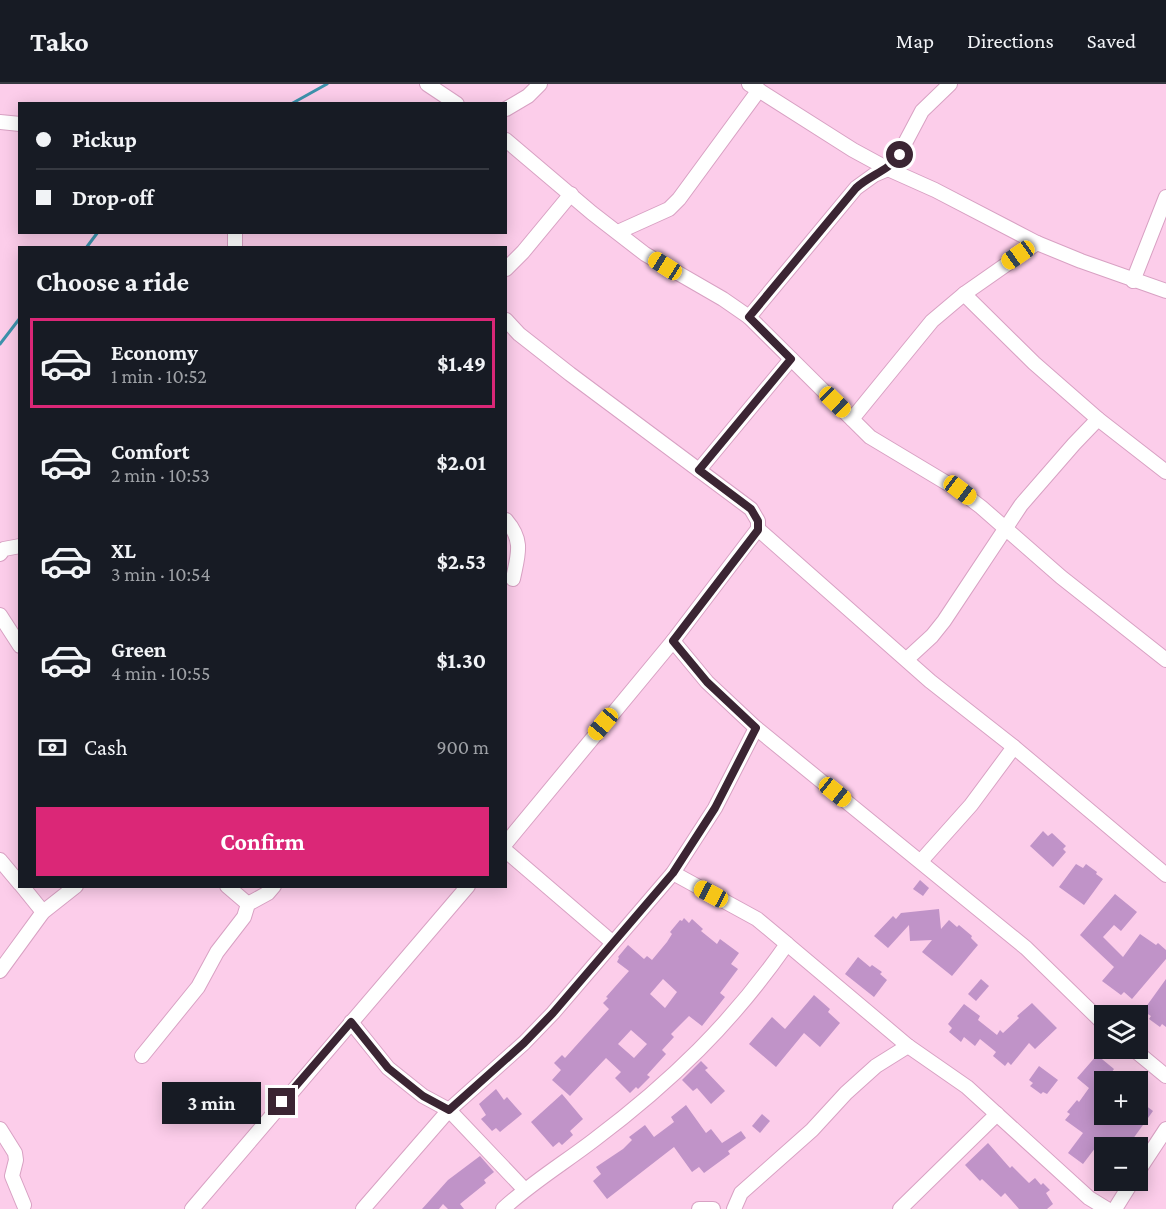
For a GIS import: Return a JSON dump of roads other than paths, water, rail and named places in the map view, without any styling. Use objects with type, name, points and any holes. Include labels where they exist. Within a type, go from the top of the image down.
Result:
[{"type":"street","points":[[427,84],[439,99]]},
{"type":"street","points":[[507,108],[528,96],[540,84]]},
{"type":"street","points":[[749,317],[856,188],[874,175],[888,169],[900,155],[922,111],[950,84]]},
{"type":"street","points":[[618,232],[669,209],[679,199],[754,87],[853,150],[1037,243],[1133,281],[1166,291]]},
{"type":"street","points":[[0,122],[18,124]]},
{"type":"street","points":[[507,141],[645,254],[723,299],[749,317],[852,419],[880,443],[960,490],[1061,577],[1166,660]]},
{"type":"street","points":[[507,268],[546,226],[571,194]]},
{"type":"street","points":[[1133,281],[1166,197]]},
{"type":"street","points":[[852,419],[932,321],[963,294],[1037,243]]},
{"type":"street","points":[[963,294],[1034,363],[1098,419],[1166,472]]},
{"type":"street","points":[[507,321],[519,334],[570,374],[751,509],[758,521],[758,530],[673,641],[507,840]]},
{"type":"street","points":[[699,470],[791,359]]},
{"type":"street","points":[[907,659],[932,636],[944,621],[1021,505],[1098,419]]},
{"type":"street","points":[[507,521],[515,532],[519,551],[513,579]]},
{"type":"street","points":[[758,530],[930,681],[1014,747],[1166,875]]},
{"type":"street","points":[[1,548],[18,546]]},
{"type":"street","points":[[0,615],[18,643]]},
{"type":"street","points":[[673,641],[707,682],[756,728],[1026,948],[1094,1014]]},
{"type":"street","points":[[363,1209],[449,1110],[524,1043],[561,1004],[673,873],[715,808],[756,728]]},
{"type":"street","points":[[921,861],[971,805],[1014,747]]},
{"type":"street","points":[[507,842],[612,942]]},
{"type":"street","points":[[0,860],[18,881]]},
{"type":"street","points":[[673,873],[757,919],[908,1046],[967,1087],[1089,1198],[1107,1209]]},
{"type":"street","points":[[23,888],[43,912]]},
{"type":"street","points":[[0,971],[43,912],[73,888]]},
{"type":"street","points":[[229,888],[248,904]]},
{"type":"street","points":[[142,1056],[198,987],[217,952],[244,917],[248,904],[268,893],[272,888]]},
{"type":"street","points":[[192,1209],[466,888]]},
{"type":"street","points":[[503,1209],[524,1189],[594,1140],[675,1075],[740,1008],[787,944]]},
{"type":"street","points":[[351,1022],[388,1068],[423,1096],[449,1110],[524,1189]]},
{"type":"street","points":[[734,1209],[741,1193],[812,1130],[846,1093],[876,1066],[908,1046]]},
{"type":"street","points":[[1145,1059],[1166,1076]]},
{"type":"street","points":[[900,1209],[997,1114]]},
{"type":"street","points":[[0,1129],[15,1153],[16,1160],[12,1176],[24,1205]]},
{"type":"street","points":[[1148,1156],[1166,1129]]},
{"type":"street","points":[[1115,1209],[1126,1191]]},
{"type":"street","points":[[699,1209],[713,1209]]},
{"type":"waterway","points":[[295,102],[327,84]]},
{"type":"waterway","points":[[88,246],[96,234]]},
{"type":"waterway","points":[[0,344],[18,321]]}]
